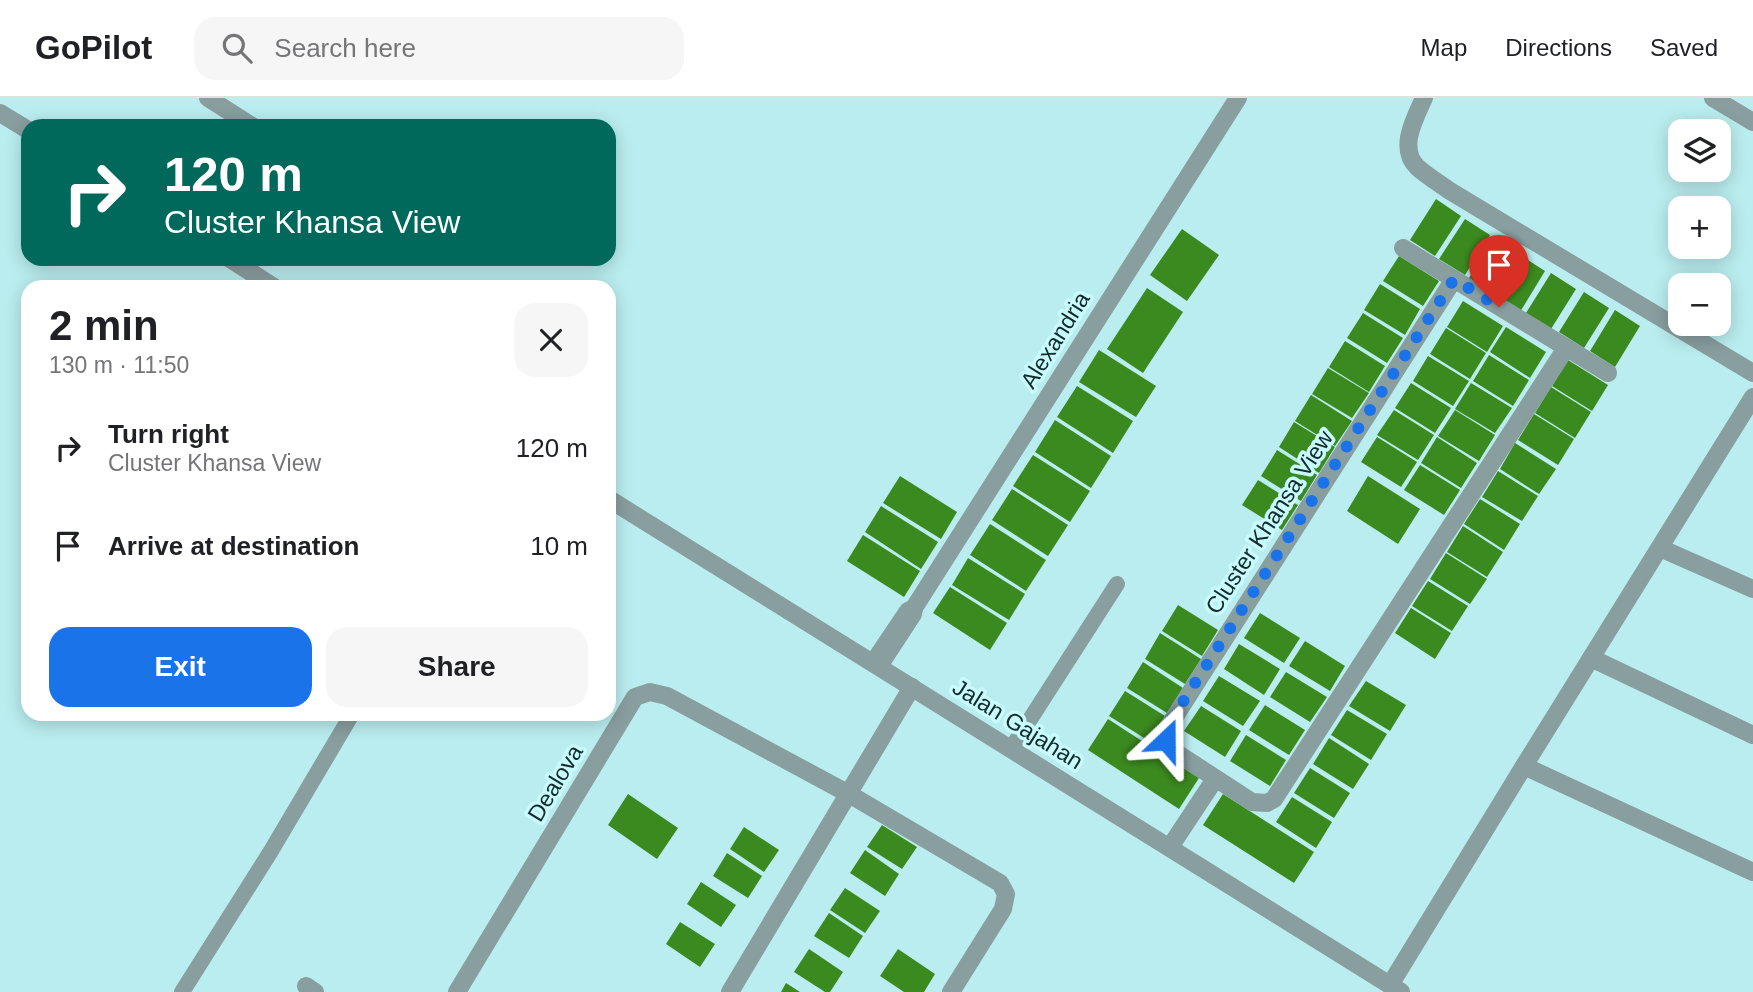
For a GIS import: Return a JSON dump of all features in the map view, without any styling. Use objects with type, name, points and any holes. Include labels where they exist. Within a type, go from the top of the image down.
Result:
[{"type":"street","points":[[208,98],[241,119]]},
{"type":"street","name":"Alexandria","points":[[876,664],[913,614],[914,608],[1238,98]]},
{"type":"street","points":[[1424,98],[1412,125],[1408,147],[1415,165],[1450,191],[1753,373]]},
{"type":"street","points":[[1713,98],[1753,122]]},
{"type":"street","points":[[0,113],[21,126]]},
{"type":"street","points":[[1403,248],[1608,373]]},
{"type":"street","points":[[241,266],[263,280]]},
{"type":"street","name":"Cluster Khansa View","points":[[1454,279],[1167,729],[1166,740],[1169,748],[1252,802],[1267,803],[1275,799],[1566,348]]},
{"type":"street","points":[[1396,989],[1524,765],[1753,397]]},
{"type":"street","name":"Jalan Gajahan","points":[[616,503],[1396,989]]},
{"type":"street","points":[[1660,548],[1753,589]]},
{"type":"street","points":[[1591,658],[1753,735]]},
{"type":"street","points":[[730,992],[912,687]]},
{"type":"street","name":"Dealova","points":[[457,992],[635,697],[649,692],[667,696],[849,794],[1000,883],[1006,894],[1003,909],[951,992]]},
{"type":"street","points":[[1524,765],[1753,872]]},
{"type":"street","points":[[1170,847],[1215,779]]},
{"type":"lane","points":[[1010,749],[1116,584]]},
{"type":"lane","points":[[183,992],[348,721]]},
{"type":"building","points":[[1436,199],[1461,216],[1435,256],[1410,240]]},
{"type":"building","points":[[1465,219],[1490,235],[1465,275],[1439,259]]},
{"type":"building","points":[[1182,229],[1219,255],[1187,301],[1150,275]]},
{"type":"building","points":[[1493,237],[1518,253],[1494,294],[1469,278]]},
{"type":"building","points":[[1520,255],[1545,271],[1520,312],[1496,295]]},
{"type":"building","points":[[1399,256],[1439,281],[1423,306],[1383,281]]},
{"type":"building","points":[[1551,273],[1576,289],[1551,329],[1526,313]]},
{"type":"building","points":[[1380,284],[1420,309],[1405,335],[1364,310]]},
{"type":"building","points":[[1147,288],[1183,312],[1143,373],[1107,349]]},
{"type":"building","points":[[1584,292],[1609,308],[1584,348],[1559,332]]},
{"type":"building","points":[[1463,301],[1503,326],[1487,352],[1447,327]]},
{"type":"building","points":[[1615,310],[1640,326],[1615,367],[1590,351]]},
{"type":"building","points":[[1363,313],[1403,338],[1387,363],[1347,338]]},
{"type":"building","points":[[1506,327],[1546,352],[1530,378],[1490,352]]},
{"type":"building","points":[[1446,328],[1486,353],[1470,379],[1430,354]]},
{"type":"building","points":[[1345,341],[1385,366],[1369,392],[1329,367]]},
{"type":"building","points":[[1099,350],[1156,386],[1136,417],[1079,382]]},
{"type":"building","points":[[1489,355],[1529,380],[1513,406],[1473,381]]},
{"type":"building","points":[[1428,356],[1469,381],[1453,406],[1413,381]]},
{"type":"building","points":[[1568,360],[1608,385],[1592,411],[1552,386]]},
{"type":"building","points":[[1328,368],[1369,393],[1352,418],[1312,394]]},
{"type":"building","points":[[1411,383],[1451,408],[1435,433],[1395,408]]},
{"type":"building","points":[[1471,383],[1512,408],[1495,433],[1455,409]]},
{"type":"building","points":[[1077,386],[1133,421],[1113,453],[1057,417]]},
{"type":"building","points":[[1551,387],[1591,412],[1575,438],[1535,413]]},
{"type":"building","points":[[1311,395],[1352,421],[1335,446],[1295,421]]},
{"type":"building","points":[[1394,410],[1434,435],[1418,460],[1377,435]]},
{"type":"building","points":[[1455,410],[1495,435],[1479,461],[1438,436]]},
{"type":"building","points":[[1534,414],[1574,439],[1558,465],[1518,440]]},
{"type":"building","points":[[1055,420],[1111,456],[1091,488],[1035,452]]},
{"type":"building","points":[[1294,422],[1335,447],[1319,473],[1279,447]]},
{"type":"building","points":[[1377,437],[1417,462],[1401,487],[1361,462]]},
{"type":"building","points":[[1437,437],[1477,463],[1461,488],[1421,463]]},
{"type":"building","points":[[1515,443],[1556,469],[1539,494],[1500,469]]},
{"type":"building","points":[[1277,450],[1317,475],[1301,501],[1261,476]]},
{"type":"building","points":[[1033,455],[1090,491],[1070,522],[1013,486]]},
{"type":"building","points":[[1420,465],[1460,490],[1444,515],[1404,490]]},
{"type":"building","points":[[1498,471],[1538,496],[1522,521],[1482,497]]},
{"type":"building","points":[[900,476],[957,512],[941,539],[883,503]]},
{"type":"building","points":[[1368,476],[1420,509],[1398,544],[1347,511]]},
{"type":"building","points":[[1258,480],[1298,505],[1282,530],[1242,505]]},
{"type":"building","points":[[1012,489],[1068,525],[1048,556],[992,520]]},
{"type":"building","points":[[1480,499],[1520,524],[1504,550],[1464,524]]},
{"type":"building","points":[[881,506],[938,542],[921,569],[865,532]]},
{"type":"building","points":[[990,524],[1046,560],[1026,591],[970,555]]},
{"type":"building","points":[[1463,526],[1503,552],[1487,577],[1447,552]]},
{"type":"building","points":[[863,535],[920,571],[904,597],[847,561]]},
{"type":"building","points":[[1446,553],[1487,579],[1470,604],[1430,579]]},
{"type":"building","points":[[968,558],[1025,594],[1009,620],[952,585]]},
{"type":"building","points":[[1428,581],[1468,606],[1452,631],[1412,606]]},
{"type":"building","points":[[950,587],[1007,623],[990,650],[933,613]]},
{"type":"building","points":[[1178,605],[1218,630],[1202,656],[1162,631]]},
{"type":"building","points":[[1411,608],[1451,633],[1435,659],[1395,633]]},
{"type":"building","points":[[1260,613],[1300,638],[1284,663],[1244,638]]},
{"type":"building","points":[[1160,633],[1201,659],[1185,684],[1145,659]]},
{"type":"building","points":[[1305,641],[1345,666],[1330,691],[1289,666]]},
{"type":"building","points":[[1239,644],[1280,669],[1264,695],[1224,669]]},
{"type":"building","points":[[1143,662],[1183,688],[1167,713],[1127,688]]},
{"type":"building","points":[[1286,672],[1327,697],[1310,722],[1270,697]]},
{"type":"building","points":[[1219,676],[1260,701],[1243,726],[1203,701]]},
{"type":"building","points":[[1366,681],[1406,705],[1390,731],[1349,706]]},
{"type":"building","points":[[1125,691],[1165,716],[1149,741],[1109,716]]},
{"type":"building","points":[[1265,705],[1305,730],[1289,755],[1249,730]]},
{"type":"building","points":[[1201,706],[1241,731],[1225,757],[1184,731]]},
{"type":"building","points":[[1347,710],[1387,734],[1371,760],[1331,735]]},
{"type":"building","points":[[1108,719],[1199,778],[1179,809],[1088,750]]},
{"type":"building","points":[[1246,735],[1286,760],[1270,786],[1230,761]]},
{"type":"building","points":[[1329,738],[1369,764],[1353,789],[1313,764]]},
{"type":"building","points":[[1310,768],[1350,793],[1334,818],[1294,793]]},
{"type":"building","points":[[628,794],[678,828],[657,859],[608,825]]},
{"type":"building","points":[[1223,794],[1314,852],[1294,883],[1203,825]]},
{"type":"building","points":[[1292,797],[1332,822],[1316,848],[1276,822]]},
{"type":"building","points":[[882,825],[917,847],[902,869],[867,847]]},
{"type":"building","points":[[744,827],[779,850],[764,872],[730,849]]},
{"type":"building","points":[[865,850],[899,874],[885,896],[850,873]]},
{"type":"building","points":[[727,853],[762,876],[748,898],[713,876]]},
{"type":"building","points":[[701,882],[736,905],[721,927],[687,904]]},
{"type":"building","points":[[845,888],[880,911],[865,933],[830,910]]},
{"type":"building","points":[[829,913],[863,936],[849,958],[814,936]]},
{"type":"building","points":[[680,922],[715,944],[700,967],[666,944]]},
{"type":"building","points":[[809,949],[843,972],[830,992],[825,992],[794,972]]},
{"type":"building","points":[[898,949],[935,974],[924,992],[904,992],[880,976]]},
{"type":"building","points":[[786,983],[800,992],[781,992]]},
{"type":"route","points":[[1166,740],[1172,719],[1454,279],[1499,307]]}]
